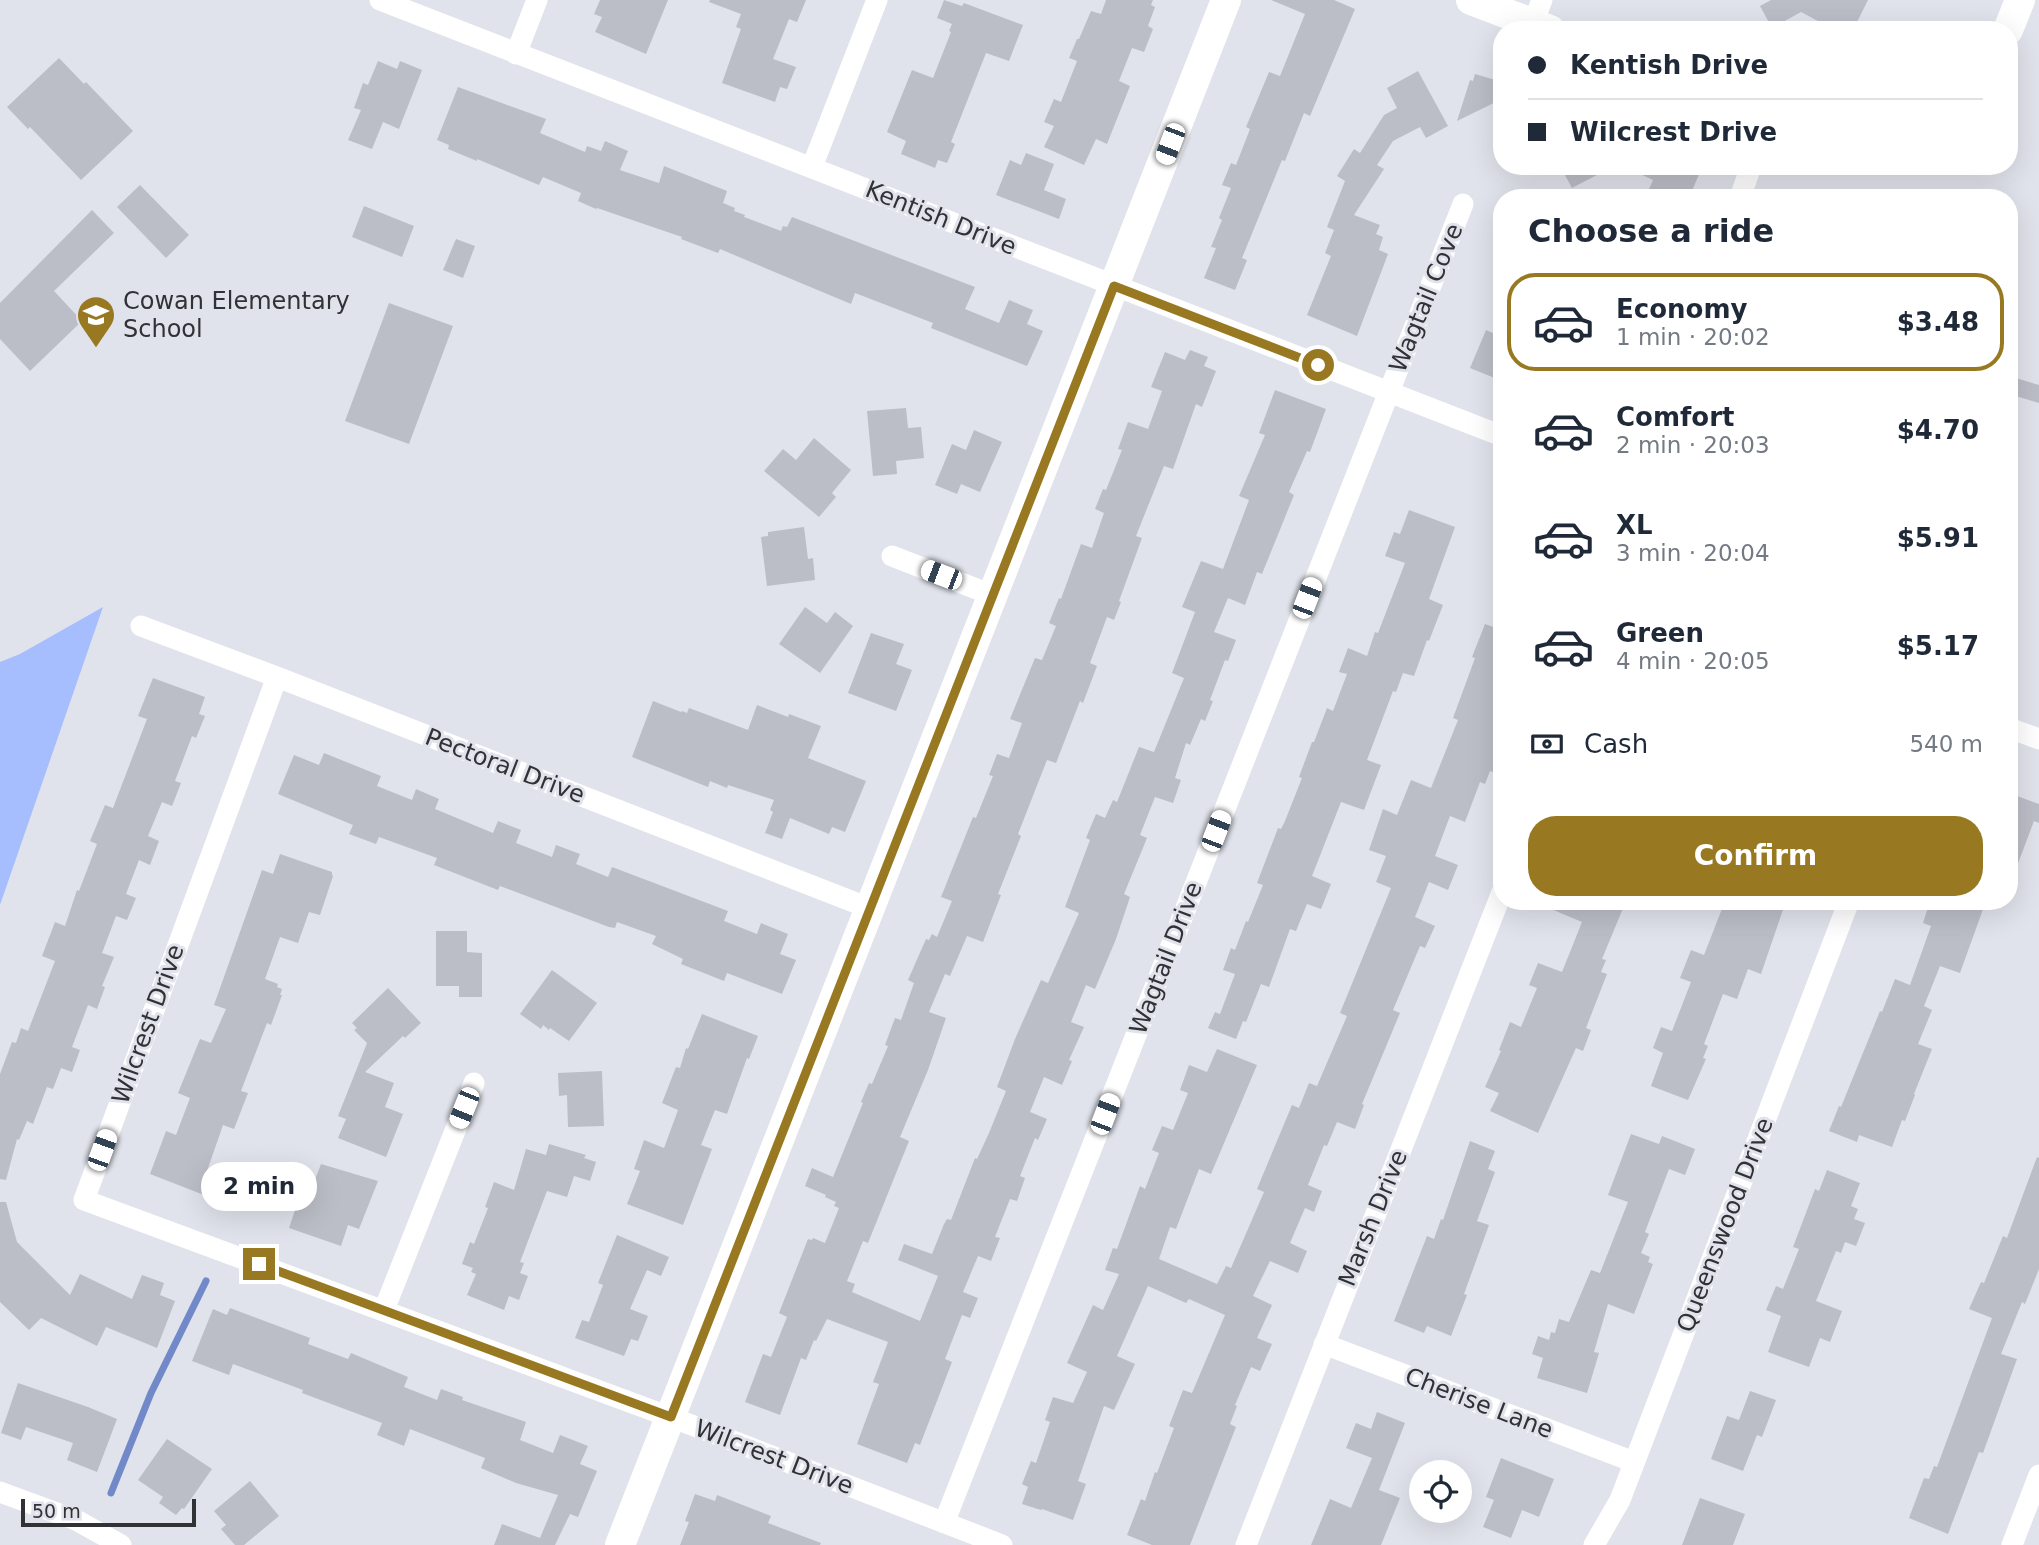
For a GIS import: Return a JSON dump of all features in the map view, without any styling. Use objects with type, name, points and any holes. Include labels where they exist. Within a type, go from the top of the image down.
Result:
[{"type":"street","name":"Kentish Drive","points":[[380,0],[1493,433]]},
{"type":"street","points":[[516,54],[537,0]]},
{"type":"street","points":[[812,167],[877,0]]},
{"type":"street","points":[[620,1545],[1226,0]]},
{"type":"street","points":[[1471,0],[1542,18]]},
{"type":"street","points":[[2012,21],[2020,0]]},
{"type":"street","name":"Wagtail Cove","points":[[1388,392],[1463,204]]},
{"type":"street","name":"Wagtail Drive","points":[[944,1524],[1388,392]]},
{"type":"street","points":[[892,556],[992,595]]},
{"type":"street","name":"Pectoral Drive","points":[[141,626],[869,908]]},
{"type":"street","name":"Wilcrest Drive","points":[[277,677],[84,1199],[671,1417],[1002,1545]]},
{"type":"street","points":[[2018,731],[2039,739]]},
{"type":"street","name":"Marsh Drive","points":[[1246,1545],[1495,910]]},
{"type":"street","name":"Queenswood Drive","points":[[1594,1545],[1620,1500],[1846,910]]},
{"type":"street","points":[[384,1310],[474,1083]]},
{"type":"street","name":"Cherise Lane","points":[[1324,1344],[1634,1462]]},
{"type":"street","points":[[2012,1545],[2039,1475]]},
{"type":"street","points":[[0,1492],[76,1520],[121,1545]]},
{"type":"shaded area","points":[[103,607],[0,905],[0,662],[20,654]]},
{"type":"building","points":[[600,0],[668,0],[646,54],[595,32],[602,17],[594,14]]},
{"type":"building","points":[[806,0],[797,22],[789,19],[773,59],[796,67],[787,89],[780,87],[775,102],[722,83],[741,29],[736,27],[741,14],[709,2]]},
{"type":"building","points":[[944,0],[962,6],[964,3],[1023,25],[1009,61],[986,53],[951,142],[955,144],[947,163],[938,160],[935,168],[901,154],[906,141],[887,132],[912,70],[933,78],[951,32],[949,31],[952,24],[937,18]]},
{"type":"building","points":[[1106,0],[1153,0],[1151,5],[1155,7],[1148,26],[1153,29],[1144,52],[1132,48],[1119,81],[1130,86],[1107,144],[1096,139],[1084,165],[1044,147],[1054,126],[1044,122],[1054,99],[1061,102],[1077,61],[1069,58],[1091,11],[1101,14]]},
{"type":"building","points":[[1271,0],[1334,0],[1355,9],[1310,116],[1304,113],[1285,161],[1282,160],[1242,258],[1247,260],[1235,290],[1204,278],[1216,248],[1211,247],[1222,220],[1219,218],[1231,188],[1222,185],[1231,163],[1236,165],[1250,129],[1246,127],[1269,72],[1280,76],[1305,14]]},
{"type":"building","points":[[1771,0],[1868,0],[1858,21],[1818,21],[1801,12],[1785,21],[1768,21],[1760,6]]},
{"type":"building","points":[[59,58],[133,131],[81,180],[7,107]]},
{"type":"building","points":[[378,61],[397,69],[400,61],[422,70],[399,129],[383,122],[372,149],[348,140],[361,110],[354,108],[363,83],[368,85]]},
{"type":"building","points":[[1418,71],[1448,126],[1426,138],[1420,127],[1393,141],[1377,165],[1384,169],[1354,215],[1380,225],[1376,234],[1383,237],[1379,250],[1388,254],[1357,336],[1307,315],[1331,256],[1325,253],[1334,230],[1327,227],[1345,181],[1337,176],[1354,149],[1360,153],[1384,115],[1397,108],[1387,88]]},
{"type":"building","points":[[1475,74],[1493,79],[1493,103],[1457,121],[1470,80],[1473,81]]},
{"type":"building","points":[[458,87],[546,119],[540,133],[585,152],[587,146],[601,151],[605,141],[628,151],[620,170],[659,183],[664,166],[727,191],[723,203],[735,208],[734,211],[745,215],[744,217],[781,231],[783,226],[787,227],[792,217],[975,287],[965,309],[999,323],[1009,300],[1033,310],[1027,324],[1043,331],[1027,366],[931,328],[933,323],[855,293],[851,304],[720,249],[718,253],[681,239],[682,237],[596,209],[578,201],[581,193],[543,177],[539,185],[448,149],[449,145],[437,140]]},
{"type":"building","points":[[1026,153],[1054,164],[1044,190],[1066,199],[1059,219],[996,195],[1010,160],[1021,165]]},
{"type":"building","points":[[1565,175],[1597,175],[1572,188]]},
{"type":"building","points":[[1642,175],[1699,175],[1693,189],[1649,189],[1653,180]]},
{"type":"building","points":[[140,185],[189,235],[166,258],[117,207]]},
{"type":"building","points":[[364,206],[414,226],[402,257],[352,237]]},
{"type":"building","points":[[92,210],[114,233],[54,291],[82,321],[30,371],[0,339],[0,303]]},
{"type":"building","points":[[456,239],[475,246],[463,278],[443,270]]},
{"type":"building","points":[[389,303],[453,326],[409,444],[345,421]]},
{"type":"building","points":[[1486,330],[1493,333],[1493,377],[1470,368]]},
{"type":"building","points":[[1190,350],[1208,357],[1204,366],[1216,371],[1202,407],[1196,404],[1173,469],[1164,466],[1136,536],[1142,538],[1119,601],[1121,602],[1114,620],[1107,617],[1090,663],[1097,666],[1083,703],[1080,701],[1056,763],[1047,760],[1018,834],[1021,836],[983,942],[967,936],[950,976],[945,974],[929,1012],[946,1018],[900,1137],[909,1141],[868,1243],[863,1241],[847,1281],[855,1284],[852,1292],[920,1321],[938,1276],[898,1260],[904,1244],[932,1254],[944,1224],[947,1219],[951,1220],[975,1158],[977,1159],[989,1133],[1006,1091],[997,1087],[1015,1039],[1041,980],[1048,983],[1079,913],[1065,907],[1090,840],[1086,838],[1096,814],[1105,818],[1113,800],[1117,802],[1139,747],[1154,752],[1184,678],[1172,673],[1195,612],[1182,607],[1201,561],[1223,569],[1249,500],[1239,496],[1265,435],[1259,433],[1275,390],[1326,409],[1310,452],[1307,451],[1289,492],[1294,495],[1262,574],[1257,572],[1245,605],[1228,598],[1214,632],[1236,640],[1228,661],[1225,660],[1205,721],[1201,719],[1190,745],[1186,743],[1175,778],[1181,780],[1173,803],[1155,797],[1140,835],[1147,838],[1124,894],[1130,897],[1116,939],[1095,989],[1086,985],[1071,1022],[1084,1027],[1069,1060],[1072,1061],[1062,1085],[1044,1077],[1030,1112],[1047,1119],[1038,1140],[1035,1138],[1020,1176],[1025,1178],[1017,1201],[1010,1199],[995,1237],[1000,1238],[991,1261],[978,1256],[963,1292],[978,1298],[970,1318],[962,1315],[945,1359],[952,1362],[920,1445],[915,1443],[907,1463],[857,1444],[879,1384],[873,1382],[888,1342],[827,1319],[806,1360],[801,1358],[780,1415],[745,1402],[763,1354],[771,1357],[787,1317],[779,1313],[808,1239],[813,1238],[825,1243],[839,1208],[834,1206],[836,1202],[825,1197],[826,1195],[805,1186],[812,1168],[833,1177],[863,1103],[861,1102],[888,1046],[885,1045],[895,1018],[901,1020],[914,983],[908,980],[926,939],[929,940],[932,934],[937,937],[952,901],[941,897],[973,817],[976,818],[993,776],[989,775],[997,754],[1009,758],[1022,723],[1010,719],[1035,658],[1042,660],[1056,626],[1049,623],[1059,598],[1061,599],[1081,544],[1092,548],[1104,513],[1095,509],[1122,450],[1118,449],[1128,422],[1148,429],[1162,391],[1151,387],[1165,352],[1185,360]]},
{"type":"building","points":[[2018,379],[2039,385],[2039,403],[2018,397]]},
{"type":"building","points":[[906,408],[908,428],[921,427],[924,458],[896,461],[897,474],[873,476],[867,411]]},
{"type":"building","points":[[974,430],[1002,442],[980,492],[961,484],[957,494],[935,485],[952,444],[966,450]]},
{"type":"building","points":[[814,438],[851,470],[832,493],[836,497],[819,517],[764,471],[783,449],[796,460]]},
{"type":"building","points":[[1409,510],[1455,527],[1429,599],[1443,605],[1414,676],[1403,673],[1396,692],[1393,691],[1367,760],[1381,765],[1364,810],[1341,802],[1312,876],[1331,884],[1321,909],[1307,904],[1296,931],[1290,929],[1269,987],[1261,984],[1236,1039],[1208,1028],[1215,1012],[1220,1014],[1235,974],[1223,970],[1231,948],[1235,950],[1263,885],[1257,883],[1278,828],[1281,829],[1285,821],[1302,778],[1299,777],[1312,742],[1327,708],[1333,711],[1347,674],[1339,672],[1348,648],[1367,656],[1375,632],[1378,633],[1405,563],[1385,556],[1394,532],[1400,534]]},
{"type":"building","points":[[804,527],[808,559],[813,558],[815,580],[767,586],[761,537],[768,536],[768,532]]},
{"type":"building","points":[[805,607],[827,623],[835,612],[853,626],[820,673],[779,644]]},
{"type":"building","points":[[1485,624],[1493,627],[1493,772],[1490,771],[1485,784],[1480,782],[1465,822],[1450,816],[1435,856],[1458,865],[1448,890],[1429,882],[1415,917],[1435,926],[1425,948],[1420,946],[1393,1010],[1400,1013],[1362,1104],[1364,1105],[1355,1129],[1337,1122],[1327,1146],[1324,1145],[1308,1185],[1322,1191],[1314,1212],[1305,1208],[1290,1243],[1307,1251],[1298,1273],[1270,1261],[1253,1296],[1272,1305],[1257,1338],[1272,1344],[1260,1371],[1251,1367],[1235,1405],[1237,1406],[1230,1424],[1236,1427],[1190,1545],[1152,1545],[1127,1535],[1141,1499],[1145,1501],[1155,1472],[1157,1473],[1174,1428],[1169,1426],[1183,1390],[1192,1393],[1225,1315],[1189,1299],[1186,1303],[1148,1286],[1117,1356],[1135,1364],[1114,1410],[1104,1406],[1078,1481],[1086,1484],[1073,1520],[1022,1504],[1028,1487],[1022,1484],[1031,1461],[1036,1463],[1050,1422],[1045,1420],[1053,1397],[1073,1403],[1087,1372],[1067,1363],[1093,1305],[1103,1310],[1119,1274],[1105,1270],[1113,1248],[1117,1249],[1140,1186],[1145,1189],[1159,1153],[1152,1150],[1162,1126],[1173,1130],[1188,1093],[1180,1090],[1189,1065],[1207,1072],[1217,1049],[1257,1065],[1211,1174],[1199,1169],[1176,1229],[1170,1227],[1159,1259],[1217,1284],[1226,1266],[1231,1268],[1264,1192],[1257,1189],[1292,1105],[1299,1108],[1309,1083],[1317,1086],[1347,1016],[1340,1013],[1391,888],[1376,882],[1386,856],[1369,850],[1383,809],[1397,815],[1411,780],[1431,788],[1458,720],[1453,718],[1475,658],[1472,657]]},
{"type":"building","points":[[871,633],[904,644],[896,664],[912,670],[896,711],[848,693]]},
{"type":"building","points":[[153,678],[205,697],[199,714],[205,716],[196,738],[192,736],[175,781],[181,783],[172,806],[162,802],[148,836],[159,841],[150,865],[139,860],[126,894],[136,898],[127,920],[116,916],[102,953],[114,957],[102,986],[105,987],[97,1009],[88,1005],[72,1047],[80,1050],[72,1072],[61,1068],[53,1089],[47,1087],[33,1124],[27,1121],[19,1140],[17,1139],[6,1180],[0,1179],[0,1074],[12,1042],[16,1043],[21,1028],[28,1031],[55,961],[42,956],[55,922],[65,926],[97,844],[90,841],[105,805],[113,808],[147,719],[138,716]]},
{"type":"building","points":[[653,701],[681,712],[687,713],[689,708],[748,730],[757,705],[821,726],[808,758],[866,781],[845,832],[832,827],[829,834],[790,818],[782,839],[765,833],[773,812],[770,810],[774,800],[710,781],[708,787],[632,757]]},
{"type":"building","points":[[324,753],[381,776],[377,786],[412,800],[416,789],[439,799],[435,809],[493,833],[498,821],[521,830],[516,843],[552,857],[556,845],[580,854],[576,864],[608,877],[612,867],[728,911],[724,921],[757,934],[761,923],[788,934],[780,954],[796,960],[782,994],[727,973],[724,981],[681,964],[683,959],[652,944],[656,936],[617,922],[615,928],[609,927],[500,886],[498,890],[434,865],[437,858],[379,837],[376,844],[349,834],[353,825],[278,794],[294,755],[319,765]]},
{"type":"building","points":[[2018,796],[2039,804],[2039,823],[2034,821],[2018,863]]},
{"type":"building","points":[[280,854],[332,872],[333,876],[320,915],[309,912],[298,943],[280,937],[265,979],[278,984],[282,995],[271,1025],[267,1023],[241,1091],[248,1093],[234,1129],[223,1125],[206,1174],[211,1177],[204,1195],[150,1174],[166,1131],[176,1135],[190,1098],[178,1093],[200,1039],[211,1043],[226,1009],[214,1005],[262,870],[273,874]]},
{"type":"building","points":[[1553,910],[1622,910],[1602,959],[1606,960],[1601,972],[1607,974],[1586,1028],[1591,1030],[1583,1051],[1576,1048],[1538,1133],[1490,1111],[1499,1093],[1485,1087],[1510,1022],[1521,1027],[1537,988],[1529,985],[1538,963],[1562,972],[1582,922]]},
{"type":"building","points":[[1722,910],[1783,910],[1761,974],[1748,969],[1737,999],[1723,994],[1704,1044],[1708,1046],[1703,1058],[1706,1059],[1688,1100],[1651,1086],[1663,1053],[1653,1048],[1661,1027],[1672,1031],[1691,982],[1680,978],[1691,950],[1704,955]]},
{"type":"building","points":[[1927,910],[1983,910],[1960,973],[1940,966],[1924,1006],[1932,1010],[1918,1044],[1932,1049],[1905,1121],[1902,1120],[1892,1147],[1859,1135],[1857,1142],[1829,1131],[1895,979],[1910,985],[1931,926],[1923,923]]},
{"type":"building","points":[[436,931],[467,931],[467,952],[482,953],[482,997],[459,997],[459,986],[436,986]]},
{"type":"building","points":[[552,970],[597,1003],[569,1041],[543,1025],[541,1029],[520,1014]]},
{"type":"building","points":[[388,988],[421,1023],[365,1072],[394,1083],[385,1107],[403,1114],[386,1157],[338,1138],[346,1119],[338,1116],[367,1043],[354,1030],[357,1028],[352,1023]]},
{"type":"building","points":[[702,1014],[758,1036],[727,1114],[715,1110],[701,1145],[712,1149],[683,1225],[627,1204],[640,1171],[634,1169],[644,1140],[664,1148],[678,1110],[662,1103]]},
{"type":"building","points":[[602,1071],[604,1126],[568,1127],[567,1095],[559,1096],[558,1073]]},
{"type":"building","points":[[1631,1134],[1659,1144],[1662,1136],[1695,1149],[1685,1175],[1669,1169],[1645,1232],[1649,1234],[1641,1253],[1650,1257],[1648,1262],[1653,1264],[1634,1314],[1608,1304],[1594,1352],[1599,1353],[1587,1393],[1537,1378],[1543,1358],[1532,1354],[1538,1336],[1549,1340],[1551,1332],[1555,1333],[1559,1319],[1569,1322],[1591,1270],[1600,1273],[1628,1202],[1608,1195]]},
{"type":"building","points":[[1470,1141],[1495,1151],[1488,1169],[1495,1172],[1477,1221],[1489,1225],[1451,1336],[1427,1326],[1424,1333],[1394,1321],[1427,1236],[1434,1239],[1441,1219],[1443,1220]]},
{"type":"building","points":[[549,1144],[586,1155],[584,1158],[596,1162],[590,1181],[574,1176],[567,1197],[547,1191],[520,1262],[524,1263],[520,1273],[528,1276],[519,1300],[509,1296],[504,1310],[467,1295],[476,1274],[471,1272],[473,1268],[462,1264],[470,1242],[474,1244],[488,1208],[485,1207],[494,1182],[514,1190],[526,1149],[546,1155]]},
{"type":"building","points":[[2037,1157],[2039,1269],[2001,1354],[2017,1359],[1983,1453],[1979,1452],[1948,1534],[1909,1518],[1924,1478],[1929,1479],[1934,1466],[1937,1467],[1992,1318],[1969,1309],[1981,1282],[1984,1283],[2003,1236],[2007,1238]]},
{"type":"building","points":[[321,1164],[378,1181],[359,1229],[348,1225],[341,1246],[289,1228],[299,1198],[307,1201]]},
{"type":"building","points":[[1827,1170],[1860,1183],[1851,1206],[1858,1209],[1854,1219],[1865,1223],[1856,1246],[1845,1242],[1841,1253],[1836,1251],[1816,1301],[1842,1311],[1830,1342],[1820,1338],[1809,1367],[1768,1352],[1781,1316],[1766,1310],[1776,1286],[1783,1289],[1799,1249],[1793,1247],[1815,1189],[1819,1191]]},
{"type":"building","points":[[0,1202],[6,1202],[17,1242],[70,1295],[80,1274],[132,1299],[142,1275],[164,1283],[160,1295],[175,1301],[157,1348],[106,1327],[97,1346],[41,1318],[29,1330],[0,1302]]},
{"type":"building","points":[[617,1235],[669,1257],[661,1276],[647,1270],[630,1309],[648,1316],[638,1341],[631,1339],[624,1356],[575,1338],[582,1320],[589,1322],[603,1285],[598,1283]]},
{"type":"building","points":[[230,1308],[310,1338],[308,1344],[348,1359],[351,1353],[408,1377],[404,1387],[437,1400],[441,1389],[463,1397],[462,1400],[526,1422],[520,1440],[553,1453],[560,1435],[588,1446],[580,1464],[597,1471],[578,1517],[570,1514],[555,1545],[494,1545],[502,1524],[540,1538],[558,1495],[516,1483],[481,1468],[485,1458],[410,1429],[404,1446],[377,1435],[382,1423],[233,1364],[229,1375],[192,1361],[213,1309],[227,1315]]},
{"type":"building","points":[[18,1383],[117,1419],[97,1472],[67,1460],[73,1443],[26,1427],[21,1440],[1,1433]]},
{"type":"building","points":[[1750,1391],[1776,1400],[1762,1437],[1757,1435],[1743,1471],[1711,1459],[1727,1416],[1739,1420]]},
{"type":"building","points":[[1377,1412],[1405,1423],[1379,1490],[1400,1498],[1381,1545],[1311,1545],[1330,1499],[1351,1508],[1372,1458],[1346,1448],[1356,1423],[1371,1429]]},
{"type":"building","points":[[167,1439],[212,1469],[184,1509],[176,1515],[159,1503],[163,1497],[138,1480]]},
{"type":"building","points":[[1501,1458],[1554,1479],[1539,1517],[1522,1510],[1511,1538],[1483,1527],[1494,1500],[1486,1497]]},
{"type":"building","points":[[250,1481],[279,1516],[244,1545],[235,1545],[221,1529],[226,1525],[214,1511]]},
{"type":"building","points":[[695,1494],[715,1501],[717,1495],[771,1516],[768,1523],[821,1543],[680,1545],[689,1522],[685,1521]]},
{"type":"building","points":[[1700,1498],[1745,1514],[1733,1545],[1682,1545]]},
{"type":"waterway","points":[[111,1493],[151,1393],[206,1281]]},
{"type":"place","name":"Cowan Elementary School","points":[[96,349]]},
{"type":"route","points":[[259,1264],[671,1417],[1114,286],[1318,365]]}]
